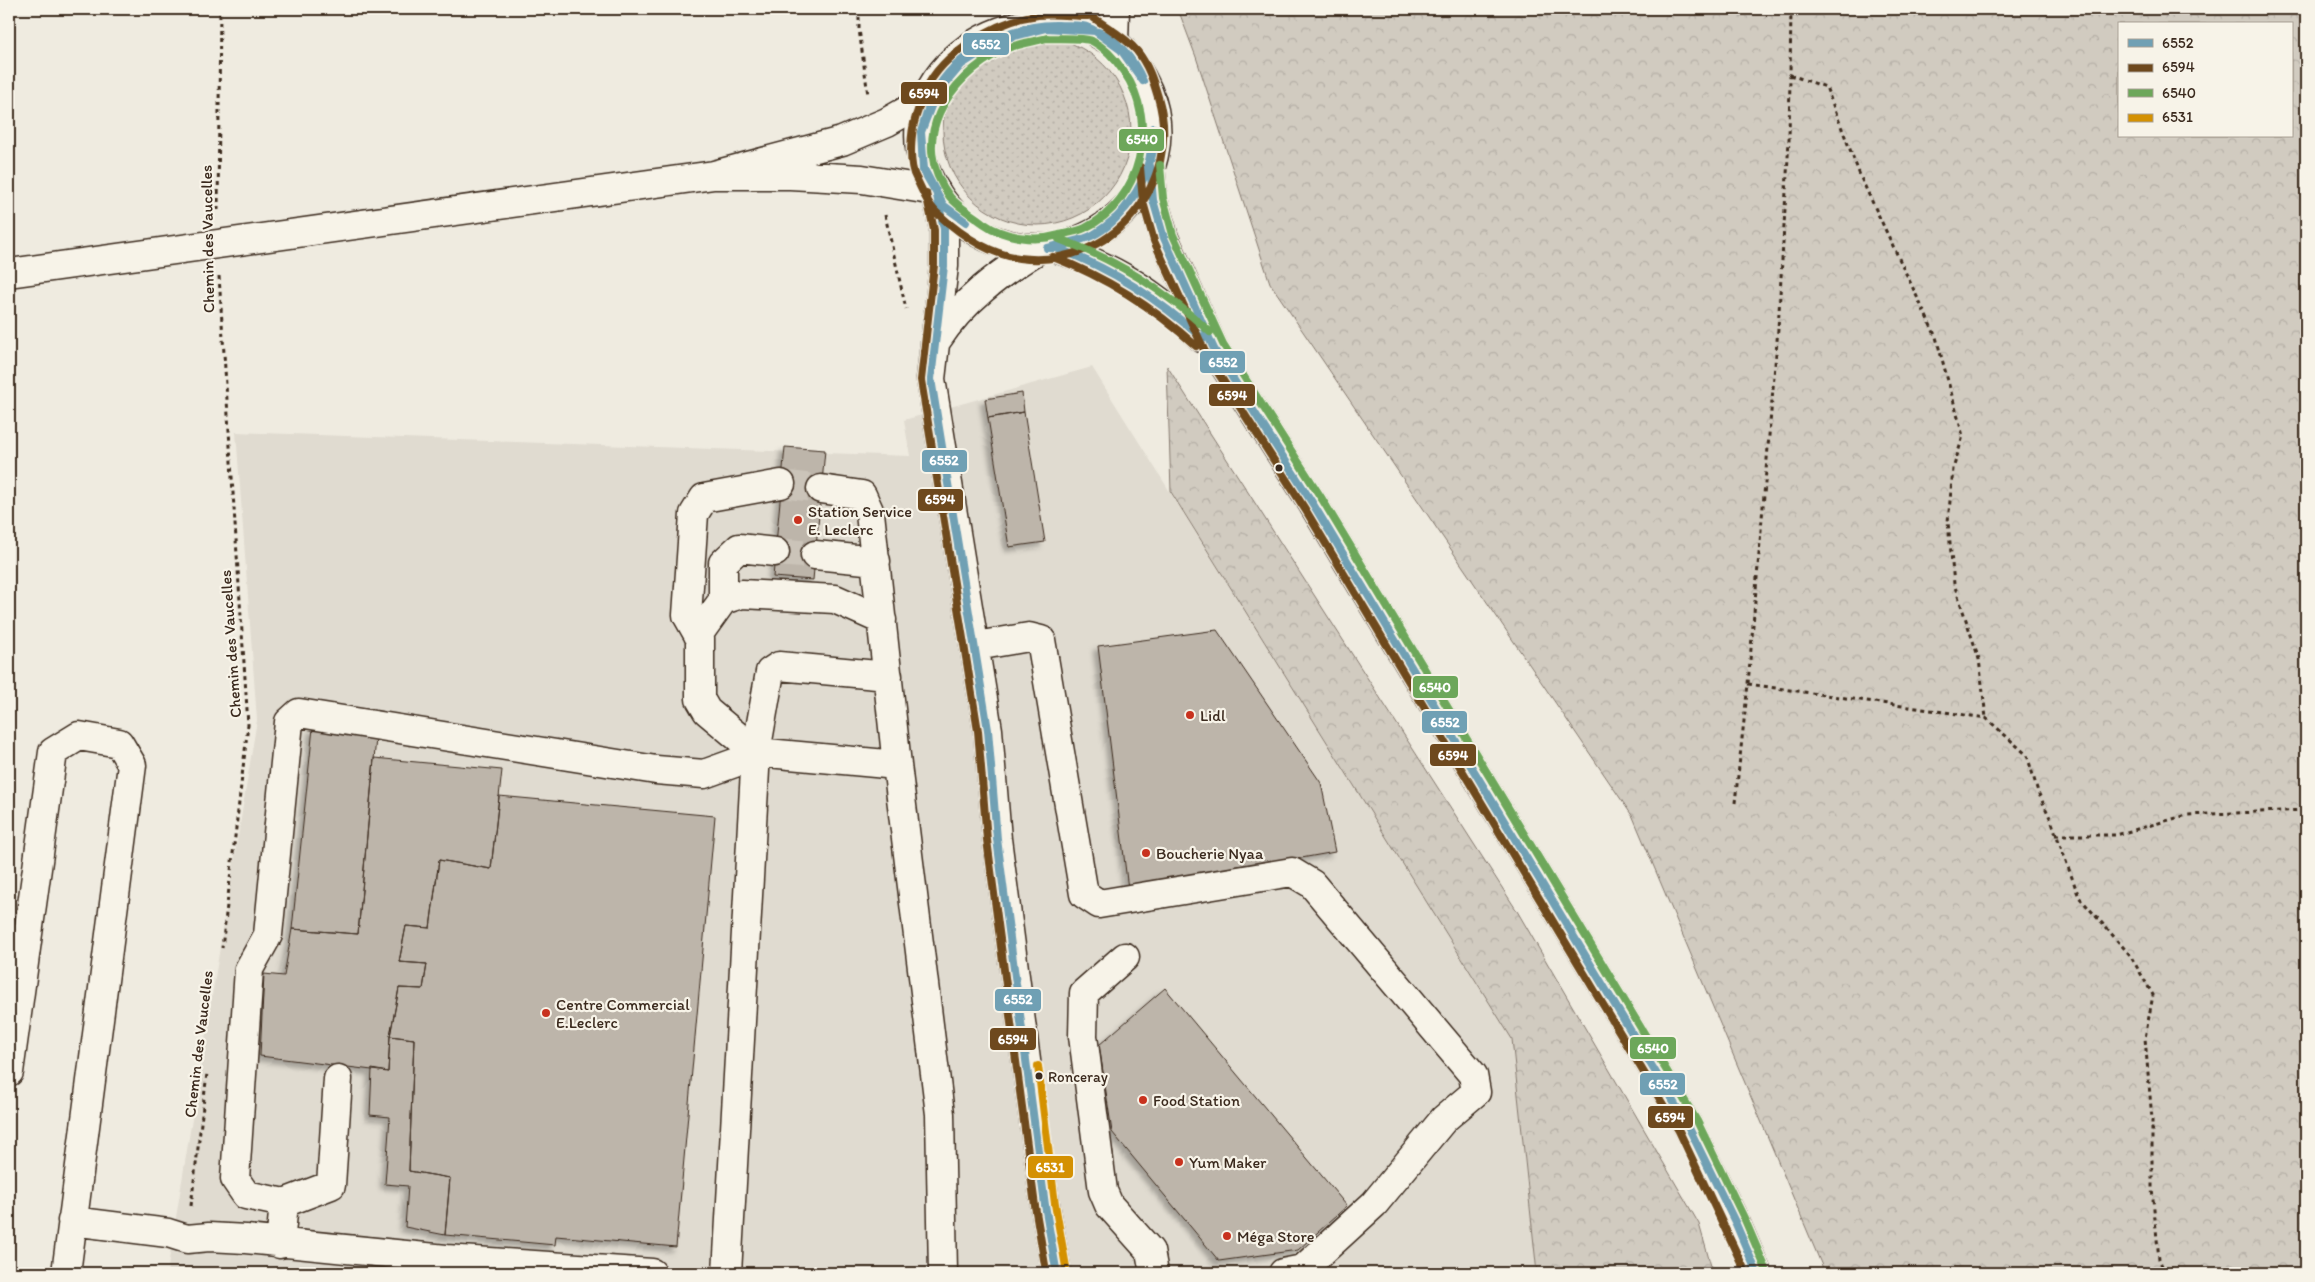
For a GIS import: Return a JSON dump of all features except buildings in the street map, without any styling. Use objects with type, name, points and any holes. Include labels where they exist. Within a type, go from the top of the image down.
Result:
[{"type":"street","points":[[1114,43],[1115,9]]},
{"type":"street","points":[[1056,1272],[1045,1205],[997,839],[988,730],[976,646],[930,379],[944,266],[944,228],[936,191],[925,165],[921,146],[921,119],[924,101],[931,83],[946,59],[966,39],[994,17],[1039,15],[1083,17],[1114,43],[1138,71],[1150,99],[1155,136],[1150,166],[1153,200],[1164,238],[1214,349],[1313,504],[1688,1126],[1736,1224],[1757,1273]]},
{"type":"street","points":[[9,272],[714,175],[842,142],[887,122],[924,101]]},
{"type":"street","points":[[935,344],[948,323],[978,293],[1017,263],[1048,248],[1083,240],[1115,220],[1134,200],[1150,166]]},
{"type":"street","points":[[714,175],[790,175],[862,179],[936,191],[956,216],[983,236],[1014,247],[1048,248],[1101,265],[1147,290],[1214,349]]},
{"type":"street","points":[[781,484],[704,498],[694,514],[686,615],[698,635],[700,699],[707,711],[756,752],[896,765]]},
{"type":"street","points":[[821,489],[862,495],[870,513],[896,765],[940,1114],[944,1273]]},
{"type":"street","points":[[723,600],[722,563],[739,548],[775,552]]},
{"type":"street","points":[[815,555],[876,561]]},
{"type":"street","points":[[698,635],[723,600],[742,594],[835,599],[882,620]]},
{"type":"street","points":[[976,646],[1029,637],[1041,640],[1084,894],[1099,904],[1292,872],[1312,884],[1473,1075],[1476,1092],[1444,1119],[1374,1204],[1303,1269],[1283,1273]]},
{"type":"street","points":[[727,1273],[756,752],[770,672],[779,666],[888,676]]},
{"type":"street","points":[[338,1079],[331,1185],[284,1203],[246,1196],[235,1179],[250,969],[268,936],[289,722],[299,713],[656,770],[704,774],[740,761],[756,752]]},
{"type":"street","points":[[9,1072],[53,752],[79,736],[119,743],[132,765],[66,1273]]},
{"type":"street","points":[[1125,957],[1084,992],[1083,1036],[1103,1191],[1108,1204],[1150,1251],[1154,1273]]},
{"type":"street","points":[[280,1244],[284,1203]]},
{"type":"street","points":[[72,1221],[168,1233],[187,1239],[209,1237],[446,1259],[652,1273]]},
{"type":"path","name":"Chemin des Vaucelles","points":[[218,211],[220,9]]},
{"type":"path","points":[[1735,803],[1748,684],[1778,330],[1789,140],[1791,9]]},
{"type":"path","points":[[1790,75],[1826,87],[1861,178],[1936,337],[1963,436],[1953,469],[1948,522],[1954,584],[1979,659],[1986,718]]},
{"type":"path","name":"Chemin des Vaucelles","points":[[218,269],[248,725],[221,953]]},
{"type":"path","points":[[1748,684],[1986,718],[2026,755],[2079,897],[2130,955],[2153,995],[2145,1038],[2152,1119],[2152,1190],[2159,1259],[2165,1273]]},
{"type":"path","points":[[2055,834],[2116,834],[2187,815],[2306,810]]},
{"type":"path","name":"Chemin des Vaucelles","points":[[187,1239],[207,1071]]},
{"type":"shaded area","points":[[1092,367],[1512,1039],[1537,1273],[167,1273],[257,720],[236,432],[910,456],[904,420]]},
{"type":"green space","points":[[1178,9],[2306,9],[2306,1273],[1825,1273],[1633,817],[1270,283],[1196,57]]},
{"type":"green space","points":[[1046,37],[1055,38],[1082,48],[1104,64],[1120,86],[1124,95],[1130,113],[1130,149],[1124,167],[1120,176],[1104,198],[1082,214],[1073,218],[1055,224],[1028,225],[1019,224],[992,214],[977,204],[964,191],[954,176],[944,149],[943,122],[944,113],[954,86],[964,71],[977,58],[992,48],[1019,38]]},
{"type":"green space","points":[[1167,366],[1517,911],[1699,1224],[1713,1273],[1537,1273],[1512,1039],[1171,492]]},
{"type":"tunnel","points":[[781,484],[821,489]]},
{"type":"tunnel","points":[[775,552],[815,555]]},
{"type":"transit line","name":"6594","points":[[1088,16],[1038,15],[1022,18],[989,31],[972,41],[944,64],[933,77],[922,97],[914,122],[911,156],[913,172],[934,211],[965,236],[986,248],[1019,258],[1052,258],[1083,250],[1110,236],[1132,215],[1149,190],[1160,161],[1163,130],[1158,97],[1147,67],[1137,51],[1122,37],[1094,18]]},
{"type":"transit line","name":"6552","points":[[921,132],[928,108],[943,80],[955,66],[986,44],[1004,36],[1040,26],[1077,25],[1091,28],[1095,31]]},
{"type":"transit line","name":"6552","points":[[921,132],[935,96],[962,64],[1000,40],[1046,28],[1095,31]]},
{"type":"transit line","name":"6552","points":[[1095,31],[1110,38],[1124,51],[1143,81]]},
{"type":"transit line","name":"6552","points":[[1095,31],[1121,50],[1143,81]]},
{"type":"transit line","name":"6540","points":[[1047,38],[1092,41],[1102,47],[1118,63],[1135,92],[1141,114],[1142,136],[1139,159],[1132,180],[1120,199],[1104,216],[1085,228],[1075,231],[1050,237],[1020,237],[991,228],[953,201],[938,175],[932,154],[933,133],[939,113],[950,94],[965,77],[983,62],[1003,50],[1047,38]]},
{"type":"transit line","name":"6552","points":[[1086,238],[1098,233],[1109,225],[1136,192],[1143,180],[1152,155],[1153,128]]},
{"type":"transit line","name":"6552","points":[[1086,238],[1106,226],[1127,206],[1135,195],[1142,183],[1150,156],[1153,128]]},
{"type":"transit line","name":"6552","points":[[921,132],[924,169],[943,205],[966,222]]},
{"type":"transit line","name":"6552","points":[[921,132],[923,170],[944,206],[966,222]]},
{"type":"transit line","name":"6540","points":[[1160,165],[1163,198],[1173,235],[1223,344],[1322,499],[1697,1121],[1745,1220],[1766,1269]]},
{"type":"transit line","name":"6552","points":[[1150,166],[1153,200],[1164,238],[1214,349],[1313,504],[1688,1126],[1736,1224],[1757,1273]]},
{"type":"transit line","name":"6594","points":[[1140,167],[1143,202],[1154,241],[1206,354],[1305,509],[1679,1131],[1746,1273]]},
{"type":"transit line","name":"6552","points":[[936,191],[944,229],[944,266],[931,379],[988,730],[997,839],[1045,1205],[1056,1269]]},
{"type":"transit line","name":"6594","points":[[926,193],[934,230],[934,265],[921,380],[978,731],[987,840],[1035,1206],[1046,1271]]},
{"type":"transit line","name":"6552","points":[[1047,248],[1086,238]]},
{"type":"transit line","name":"6552","points":[[1047,248],[1056,248],[1086,238]]},
{"type":"transit line","name":"6540","points":[[1059,239],[1101,256],[1139,278],[1175,303],[1210,332]]},
{"type":"transit line","name":"6552","points":[[1056,248],[1097,265],[1134,286],[1186,324],[1203,339]]},
{"type":"transit line","name":"6594","points":[[1053,257],[1092,274],[1129,295],[1146,306],[1196,346]]},
{"type":"transit line","name":"6531","points":[[1038,1066],[1055,1204],[1066,1267]]},
{"type":"place","name":"Station Service E. Leclerc","points":[[798,520]]},
{"type":"place","name":"Lidl","points":[[1190,715]]},
{"type":"place","name":"Boucherie Nyaa","points":[[1146,853]]},
{"type":"place","name":"Centre Commercial E.Leclerc","points":[[546,1013]]},
{"type":"place","name":"Ronceray","points":[[1039,1076]]},
{"type":"place","name":"Food Station","points":[[1143,1100]]},
{"type":"place","name":"Yum Maker","points":[[1179,1162]]},
{"type":"place","name":"Méga Store","points":[[1227,1236]]}]
